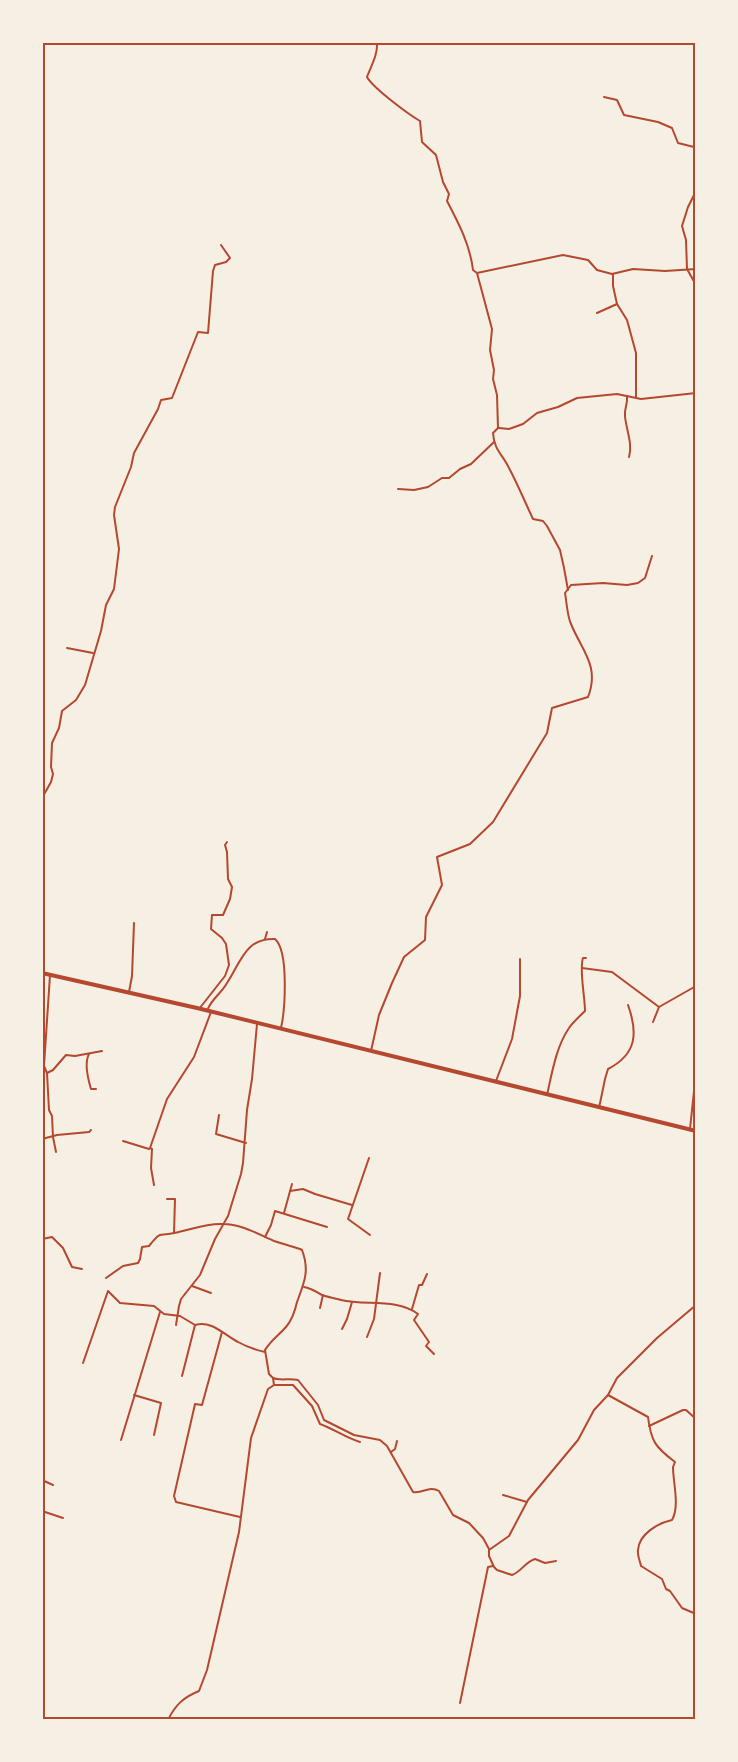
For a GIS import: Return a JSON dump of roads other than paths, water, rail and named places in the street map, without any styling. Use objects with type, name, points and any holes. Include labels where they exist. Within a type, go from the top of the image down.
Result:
[{"type":"highway","points":[[42,973],[209,1011],[599,1108],[696,1130]]},
{"type":"street","points":[[377,42],[372,65],[367,77],[370,82],[393,100],[403,112],[420,121],[422,142],[436,155],[443,182],[449,194],[447,201],[461,228],[471,254],[473,270],[477,273],[492,329],[490,350],[497,395],[498,428]]},
{"type":"street","points":[[604,97],[616,100],[624,115],[658,122],[672,128],[678,143],[696,150]]},
{"type":"street","points":[[696,168],[695,194],[688,207],[682,226],[686,240],[687,269],[696,286]]},
{"type":"street","points":[[42,798],[51,782],[53,774],[51,767],[52,743],[59,728],[62,712],[82,692],[106,605],[114,589],[120,549],[114,515],[115,507],[131,467],[134,453],[161,400],[172,398],[198,332],[208,333],[214,271],[216,265],[226,262],[230,258],[220,245]]},
{"type":"street","points":[[477,273],[517,263],[563,255],[588,260],[597,270],[613,274],[633,269],[665,271],[696,269]]},
{"type":"street","points":[[613,274],[617,304],[627,320],[636,353],[636,398]]},
{"type":"street","points":[[597,313],[617,304]]},
{"type":"street","points":[[568,590],[560,550],[543,521],[533,519],[509,466],[500,457],[494,442],[493,433],[498,428],[509,428],[523,424],[537,413],[558,407],[577,398],[616,394],[636,398],[696,393]]},
{"type":"street","points":[[627,396],[628,404],[624,414],[631,450],[629,457]]},
{"type":"street","points":[[398,490],[414,490],[428,487],[442,478],[449,478],[460,469],[471,464],[494,442]]},
{"type":"street","points":[[371,1051],[379,1014],[404,957],[425,940],[426,917],[442,886],[437,857],[470,844],[493,822],[547,733],[552,708],[588,697],[593,685],[590,660],[570,623],[565,593],[571,585],[628,585],[638,583],[646,578],[652,556]]},
{"type":"street","points":[[67,648],[93,653]]},
{"type":"street","points":[[199,1009],[225,976],[229,965],[226,944],[222,938],[210,929],[212,915],[223,915],[230,899],[232,887],[228,879],[225,845],[227,842]]},
{"type":"street","points":[[129,992],[132,976],[134,924]]},
{"type":"street","points":[[265,939],[267,932]]},
{"type":"street","points":[[154,1185],[150,1168],[152,1149],[150,1148],[167,1099],[194,1056],[209,1011],[210,1002],[228,983],[246,950],[265,939],[275,939],[279,943],[285,992],[281,1029]]},
{"type":"street","points":[[547,1095],[556,1058],[565,1036],[569,1027],[584,1011],[582,961],[583,958],[586,958]]},
{"type":"street","points":[[496,1082],[512,1039],[520,996],[520,959]]},
{"type":"street","points":[[582,968],[612,972],[659,1007]]},
{"type":"street","points":[[50,975],[44,1066],[47,1073],[49,1110],[52,1116],[56,1152]]},
{"type":"street","points":[[653,1022],[659,1007],[696,986]]},
{"type":"street","points":[[599,1108],[608,1069],[620,1063],[633,1045],[634,1026],[628,1005]]},
{"type":"street","points":[[176,1325],[181,1299],[200,1274],[224,1223],[241,1174],[246,1143],[247,1110],[252,1080],[257,1023]]},
{"type":"street","points":[[47,1073],[53,1070],[66,1055],[102,1051]]},
{"type":"street","points":[[88,1054],[86,1059],[89,1083],[91,1089],[96,1089]]},
{"type":"street","points":[[690,1129],[694,1091]]},
{"type":"street","points":[[220,1115],[216,1134],[246,1143]]},
{"type":"street","points":[[42,1139],[89,1132],[91,1130]]},
{"type":"street","points":[[123,1141],[150,1148]]},
{"type":"street","points":[[369,1158],[348,1220],[370,1234]]},
{"type":"street","points":[[284,1214],[292,1184]]},
{"type":"street","points":[[290,1191],[303,1189],[352,1205]]},
{"type":"street","points":[[167,1200],[175,1199],[174,1234]]},
{"type":"street","points":[[265,1237],[275,1211],[327,1227]]},
{"type":"street","points":[[106,1278],[123,1266],[138,1263],[142,1247],[149,1246],[157,1235],[162,1233],[174,1234],[196,1227],[224,1223],[247,1229],[302,1250],[306,1263],[304,1287],[290,1321],[268,1345],[266,1352],[269,1374],[276,1380],[298,1380],[318,1405],[324,1420],[354,1435],[380,1440],[388,1446],[413,1492],[420,1492],[430,1488],[439,1491],[453,1515],[469,1523],[483,1538],[493,1566],[497,1570],[512,1575],[531,1560],[539,1559],[545,1563],[556,1561]]},
{"type":"street","points":[[42,1239],[52,1237],[63,1248],[72,1267],[82,1269]]},
{"type":"street","points":[[367,1337],[374,1319],[380,1273]]},
{"type":"street","points":[[412,1310],[419,1285],[422,1285],[427,1274]]},
{"type":"street","points":[[192,1286],[211,1293]]},
{"type":"street","points":[[304,1287],[323,1295],[352,1302],[401,1305],[412,1310],[418,1314],[414,1320],[428,1342],[426,1346],[434,1354]]},
{"type":"street","points":[[84,1363],[108,1291],[120,1303],[154,1306],[164,1314],[180,1316],[195,1325],[210,1325],[237,1342],[266,1352]]},
{"type":"street","points":[[320,1308],[323,1295]]},
{"type":"street","points":[[342,1329],[352,1302]]},
{"type":"street","points":[[489,1551],[510,1536],[527,1502],[578,1440],[594,1410],[608,1395],[618,1378],[657,1338],[696,1305]]},
{"type":"street","points":[[121,1440],[160,1312]]},
{"type":"street","points":[[182,1376],[195,1325]]},
{"type":"street","points":[[222,1332],[202,1405],[195,1404],[174,1496],[176,1502],[240,1517]]},
{"type":"street","points":[[273,1378],[274,1385]]},
{"type":"street","points":[[168,1720],[172,1711],[185,1697],[199,1690],[207,1670],[233,1561],[251,1438],[268,1389],[274,1385],[293,1386],[312,1406],[320,1424],[360,1442]]},
{"type":"street","points":[[134,1395],[161,1403],[154,1435]]},
{"type":"street","points":[[608,1395],[648,1416],[650,1435],[654,1442],[664,1454],[675,1462],[673,1473],[675,1515],[672,1520],[663,1522],[652,1529],[640,1542],[637,1551],[641,1566],[662,1579],[666,1589],[670,1591],[680,1606],[696,1614]]},
{"type":"street","points":[[649,1426],[683,1410],[686,1410],[696,1419]]},
{"type":"street","points":[[391,1452],[395,1449],[397,1441]]},
{"type":"street","points":[[42,1480],[53,1485]]},
{"type":"street","points":[[503,1495],[527,1502]]},
{"type":"street","points":[[42,1511],[63,1518]]},
{"type":"street","points":[[460,1703],[488,1567],[493,1566]]}]
